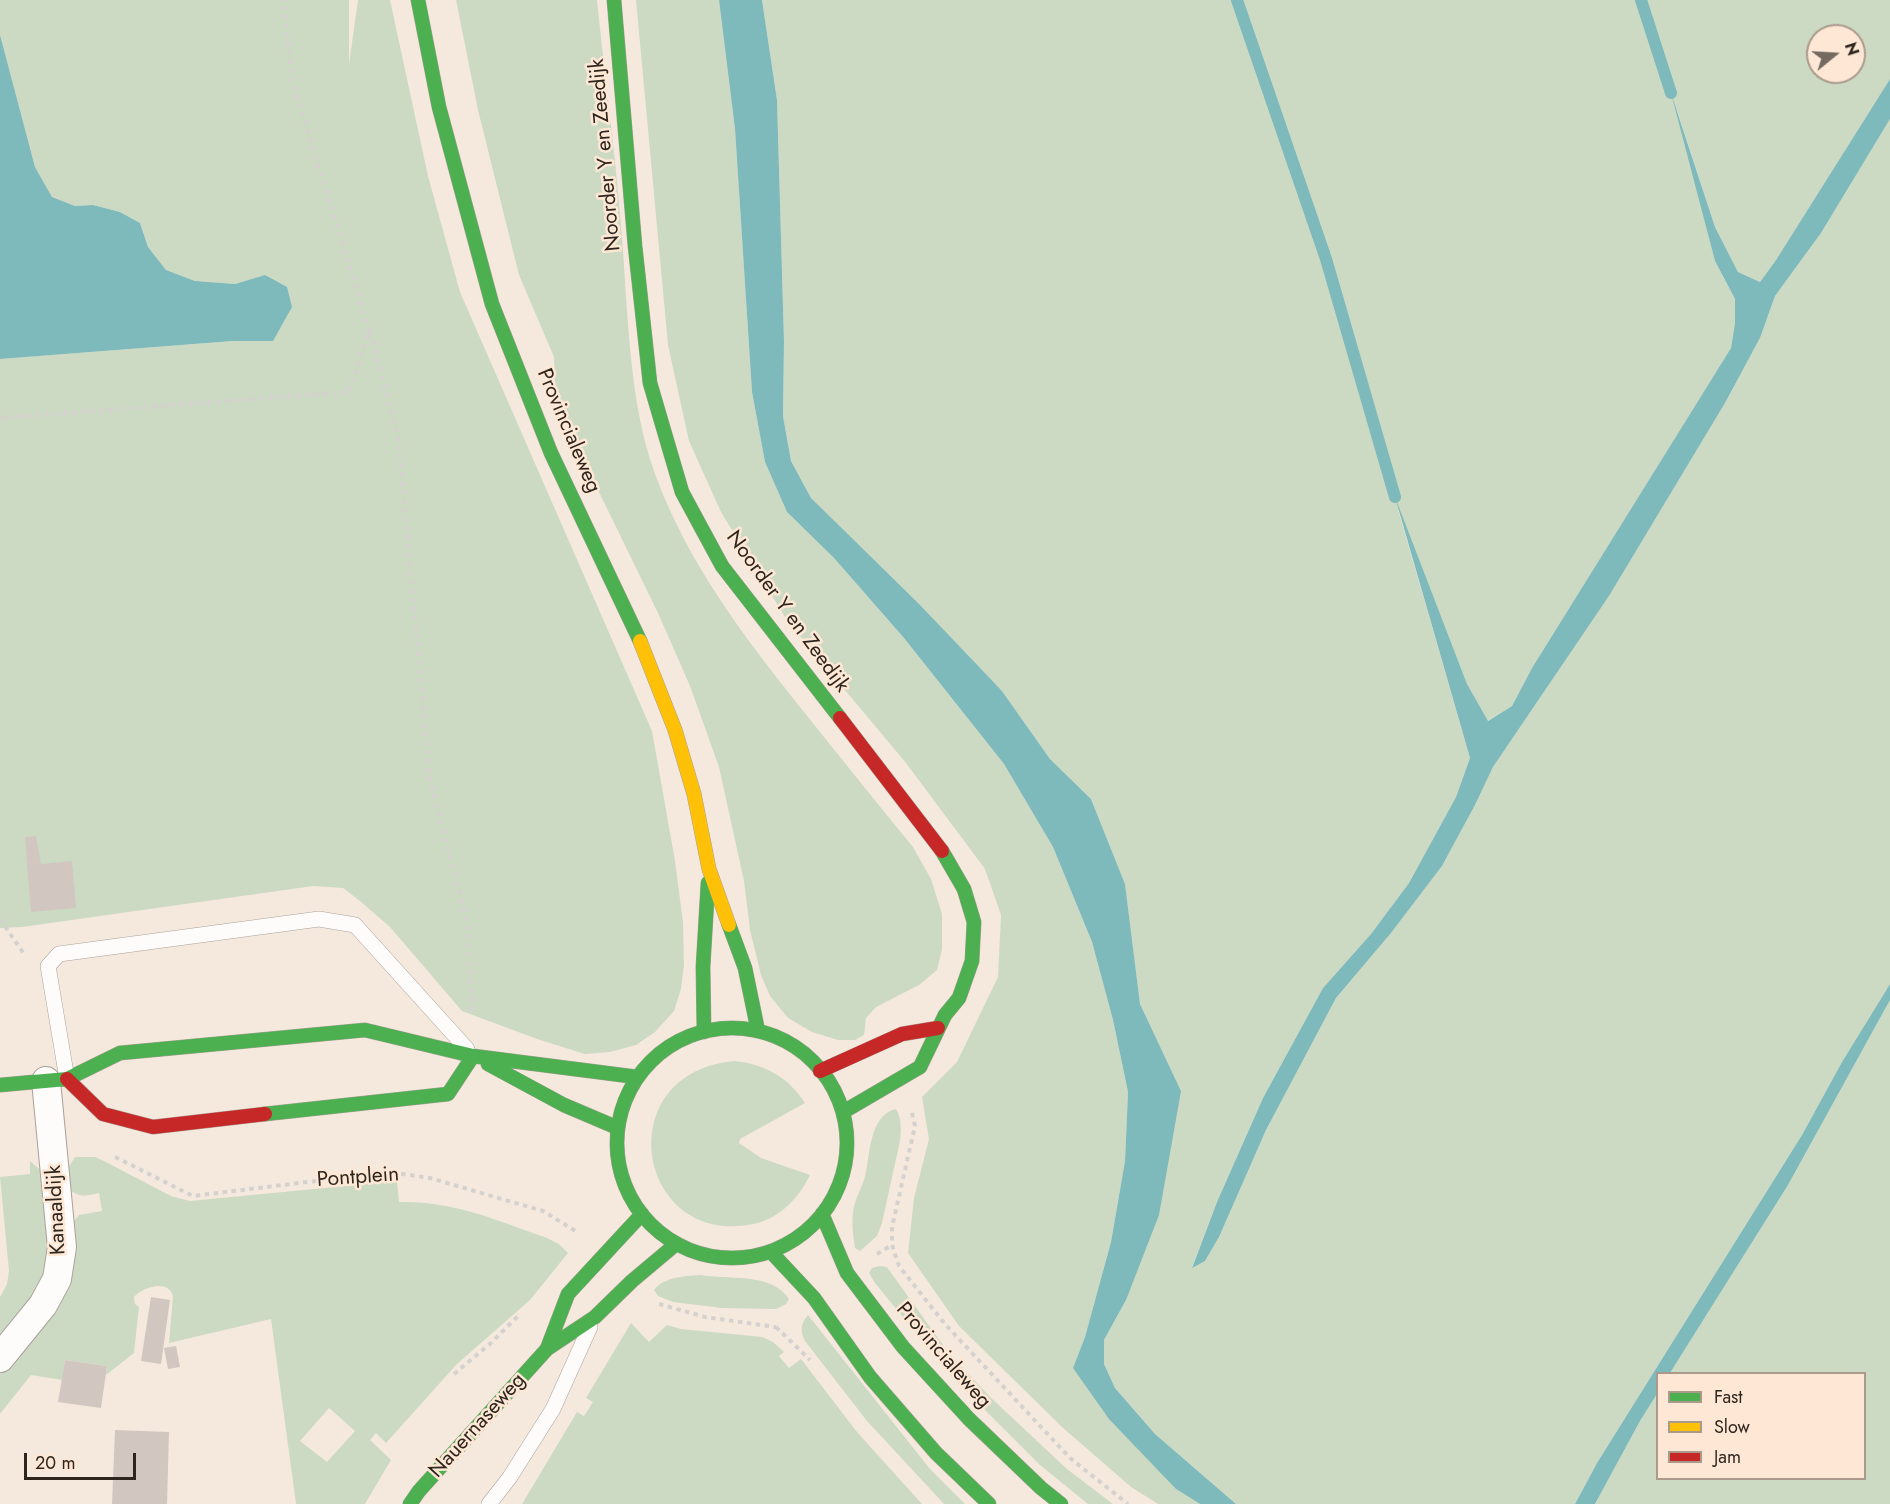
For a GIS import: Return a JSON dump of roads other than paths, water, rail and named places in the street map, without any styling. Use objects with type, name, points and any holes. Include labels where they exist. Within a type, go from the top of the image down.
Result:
[{"type":"main road","name":"Provincialeweg","points":[[418,0],[439,107],[492,304],[551,453],[608,571],[675,730],[694,794],[709,869],[745,968],[758,1031]]},
{"type":"main road","name":"Noorder Y en Zeedijk","points":[[614,0],[635,246],[650,383],[682,492],[722,566],[943,852],[964,889],[974,922],[972,961],[959,998],[945,1015],[920,1066],[843,1112]]},
{"type":"main road","name":"Provincialeweg","points":[[704,1032],[703,967],[709,869]]},
{"type":"main road","points":[[726,1028],[758,1031],[790,1044],[816,1065],[835,1092],[843,1112],[846,1133],[846,1155],[842,1176],[834,1196],[822,1214],[799,1237],[771,1252],[741,1258],[709,1257],[676,1244],[654,1228],[642,1214],[624,1182],[617,1155],[618,1128],[625,1101],[637,1077],[650,1061],[664,1050],[704,1032],[726,1028]]},
{"type":"main road","points":[[820,1071],[902,1034],[938,1028]]},
{"type":"main road","points":[[0,1085],[56,1080],[120,1053],[365,1030],[473,1056],[637,1077]]},
{"type":"main road","points":[[56,1080],[102,1114],[153,1127],[448,1094],[473,1056]]},
{"type":"main road","points":[[473,1056],[564,1105],[618,1128]]},
{"type":"main road","name":"Nauernaseweg","points":[[547,1349],[568,1294],[604,1252],[642,1214]]},
{"type":"main road","name":"Provincialeweg","points":[[822,1214],[847,1273],[903,1347],[969,1419],[1041,1488],[1061,1504]]},
{"type":"main road","name":"Nauernaseweg","points":[[410,1504],[419,1491],[547,1349],[594,1317],[676,1244]]},
{"type":"main road","points":[[771,1252],[814,1298],[870,1377],[936,1453],[989,1504]]},
{"type":"street","name":"Kanaaldijk","points":[[0,1358],[43,1305],[57,1279],[62,1247],[54,1151],[56,1080]]},
{"type":"lane","points":[[56,1080],[48,966],[59,954],[319,919],[355,925],[473,1056]]},
{"type":"lane","name":"Nauernaseweg","points":[[489,1504],[510,1478],[553,1409],[594,1317]]},
{"type":"water","points":[[719,0],[762,0],[777,100],[784,341],[783,416],[791,461],[811,498],[919,604],[1002,691],[1050,759],[1091,799],[1125,884],[1140,1004],[1181,1091],[1159,1215],[1126,1300],[1104,1340],[1104,1364],[1115,1388],[1155,1434],[1236,1504],[1200,1504],[1176,1489],[1109,1419],[1073,1368],[1085,1337],[1111,1242],[1125,1161],[1128,1092],[1113,1020],[1092,942],[1053,847],[1004,764],[904,638],[834,558],[787,512],[765,462],[752,392],[735,129]]},
{"type":"water","points":[[0,35],[35,167],[52,197],[75,206],[93,205],[120,212],[140,223],[148,247],[166,270],[195,281],[235,284],[265,275],[287,287],[292,307],[273,341],[233,341],[0,359]]},
{"type":"water","points":[[1890,79],[1890,119],[1821,233],[1775,296],[1760,338],[1725,403],[1609,596],[1493,767],[1442,866],[1391,933],[1336,998],[1266,1130],[1219,1237],[1205,1261],[1192,1268],[1217,1202],[1263,1098],[1323,988],[1371,934],[1409,883],[1456,797],[1470,758],[1395,497],[1467,684],[1488,721],[1512,706],[1532,668],[1731,348],[1735,323],[1735,299],[1715,261],[1671,93],[1715,227],[1738,272],[1760,282]]},
{"type":"water","points":[[1890,984],[1890,1000],[1788,1185],[1671,1372],[1656,1372],[1656,1396],[1595,1504],[1575,1504],[1597,1463],[1802,1135],[1842,1062]]},
{"type":"waterway","points":[[1237,0],[1326,259],[1395,497]]},
{"type":"waterway","points":[[1641,0],[1671,93]]}]
